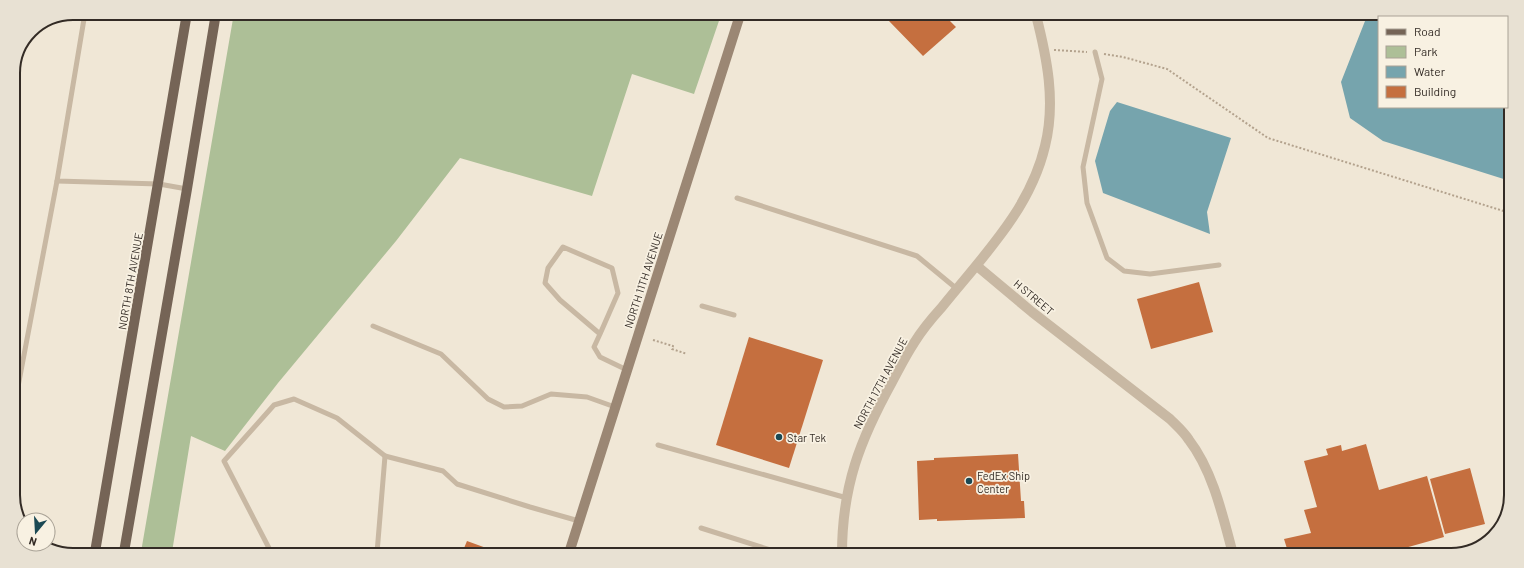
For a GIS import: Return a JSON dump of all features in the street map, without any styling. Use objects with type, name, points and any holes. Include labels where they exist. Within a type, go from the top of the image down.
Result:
[{"type":"main road","name":"NORTH 8TH AVENUE","points":[[96,548],[187,20]]},
{"type":"main road","points":[[125,548],[215,20]]},
{"type":"main road","name":"NORTH 11TH AVENUE","points":[[571,548],[738,20]]},
{"type":"street","points":[[977,266],[1002,234],[1035,179],[1045,146],[1051,106],[1047,64],[1037,20]]},
{"type":"street","name":"NORTH 17TH AVENUE","points":[[842,548],[842,532],[847,498],[859,452],[874,416],[914,343],[977,266]]},
{"type":"street","name":"H STREET","points":[[977,266],[1032,312],[1170,419],[1189,440],[1204,465],[1209,477],[1231,548]]},
{"type":"lane","points":[[20,376],[57,181],[84,20]]},
{"type":"lane","points":[[1095,52],[1102,78],[1084,167],[1087,203],[1107,258],[1124,271],[1150,274],[1219,265]]},
{"type":"lane","points":[[57,181],[159,184],[187,189]]},
{"type":"lane","points":[[737,198],[917,256],[957,289]]},
{"type":"lane","points":[[600,334],[560,300],[546,283],[548,268],[563,247],[612,268],[618,293],[600,334],[594,347],[600,357],[627,370]]},
{"type":"lane","points":[[702,306],[734,315]]},
{"type":"lane","points":[[373,326],[441,354],[488,399],[504,407],[522,406],[551,394],[587,397],[615,407]]},
{"type":"lane","points":[[269,548],[224,461],[274,405],[294,398],[337,418],[385,456],[443,472],[457,484],[530,507],[579,520]]},
{"type":"lane","points":[[658,445],[847,498]]},
{"type":"lane","points":[[377,548],[385,456]]},
{"type":"lane","points":[[701,528],[764,548]]},
{"type":"path","points":[[1044,50],[1095,52],[1123,57],[1167,69],[1268,138],[1504,211]]},
{"type":"path","points":[[653,340],[673,346],[672,349],[687,354]]},
{"type":"green space","points":[[233,20],[719,20],[694,94],[632,74],[592,196],[460,158],[396,241],[278,383],[225,451],[191,436],[173,548],[142,548]]},
{"type":"water","points":[[1365,20],[1378,20],[1378,108],[1504,108],[1504,179],[1383,141],[1350,118],[1341,82]]},
{"type":"water","points":[[1117,102],[1231,138],[1207,212],[1210,234],[1103,193],[1095,161],[1110,111]]},
{"type":"building","points":[[886,20],[949,20],[956,27],[923,56],[889,21]]},
{"type":"building","points":[[1199,282],[1213,332],[1151,349],[1137,299]]},
{"type":"building","points":[[749,337],[823,360],[789,468],[716,445]]},
{"type":"building","points":[[1366,444],[1379,490],[1427,476],[1444,537],[1405,548],[1287,548],[1284,539],[1311,533],[1304,510],[1317,507],[1304,461],[1328,455],[1326,449],[1341,445],[1342,451]]},
{"type":"building","name":"FedEx Ship Center","points":[[1018,454],[1021,501],[1024,501],[1025,518],[937,521],[937,519],[919,520],[917,461],[934,460],[934,458]]},
{"type":"building","points":[[1470,468],[1485,524],[1445,534],[1430,479]]},
{"type":"building","points":[[467,541],[486,548],[464,548]]},
{"type":"place","name":"Star Tek","points":[[779,437]]},
{"type":"place","name":"FedEx Ship Center","points":[[969,481]]}]
